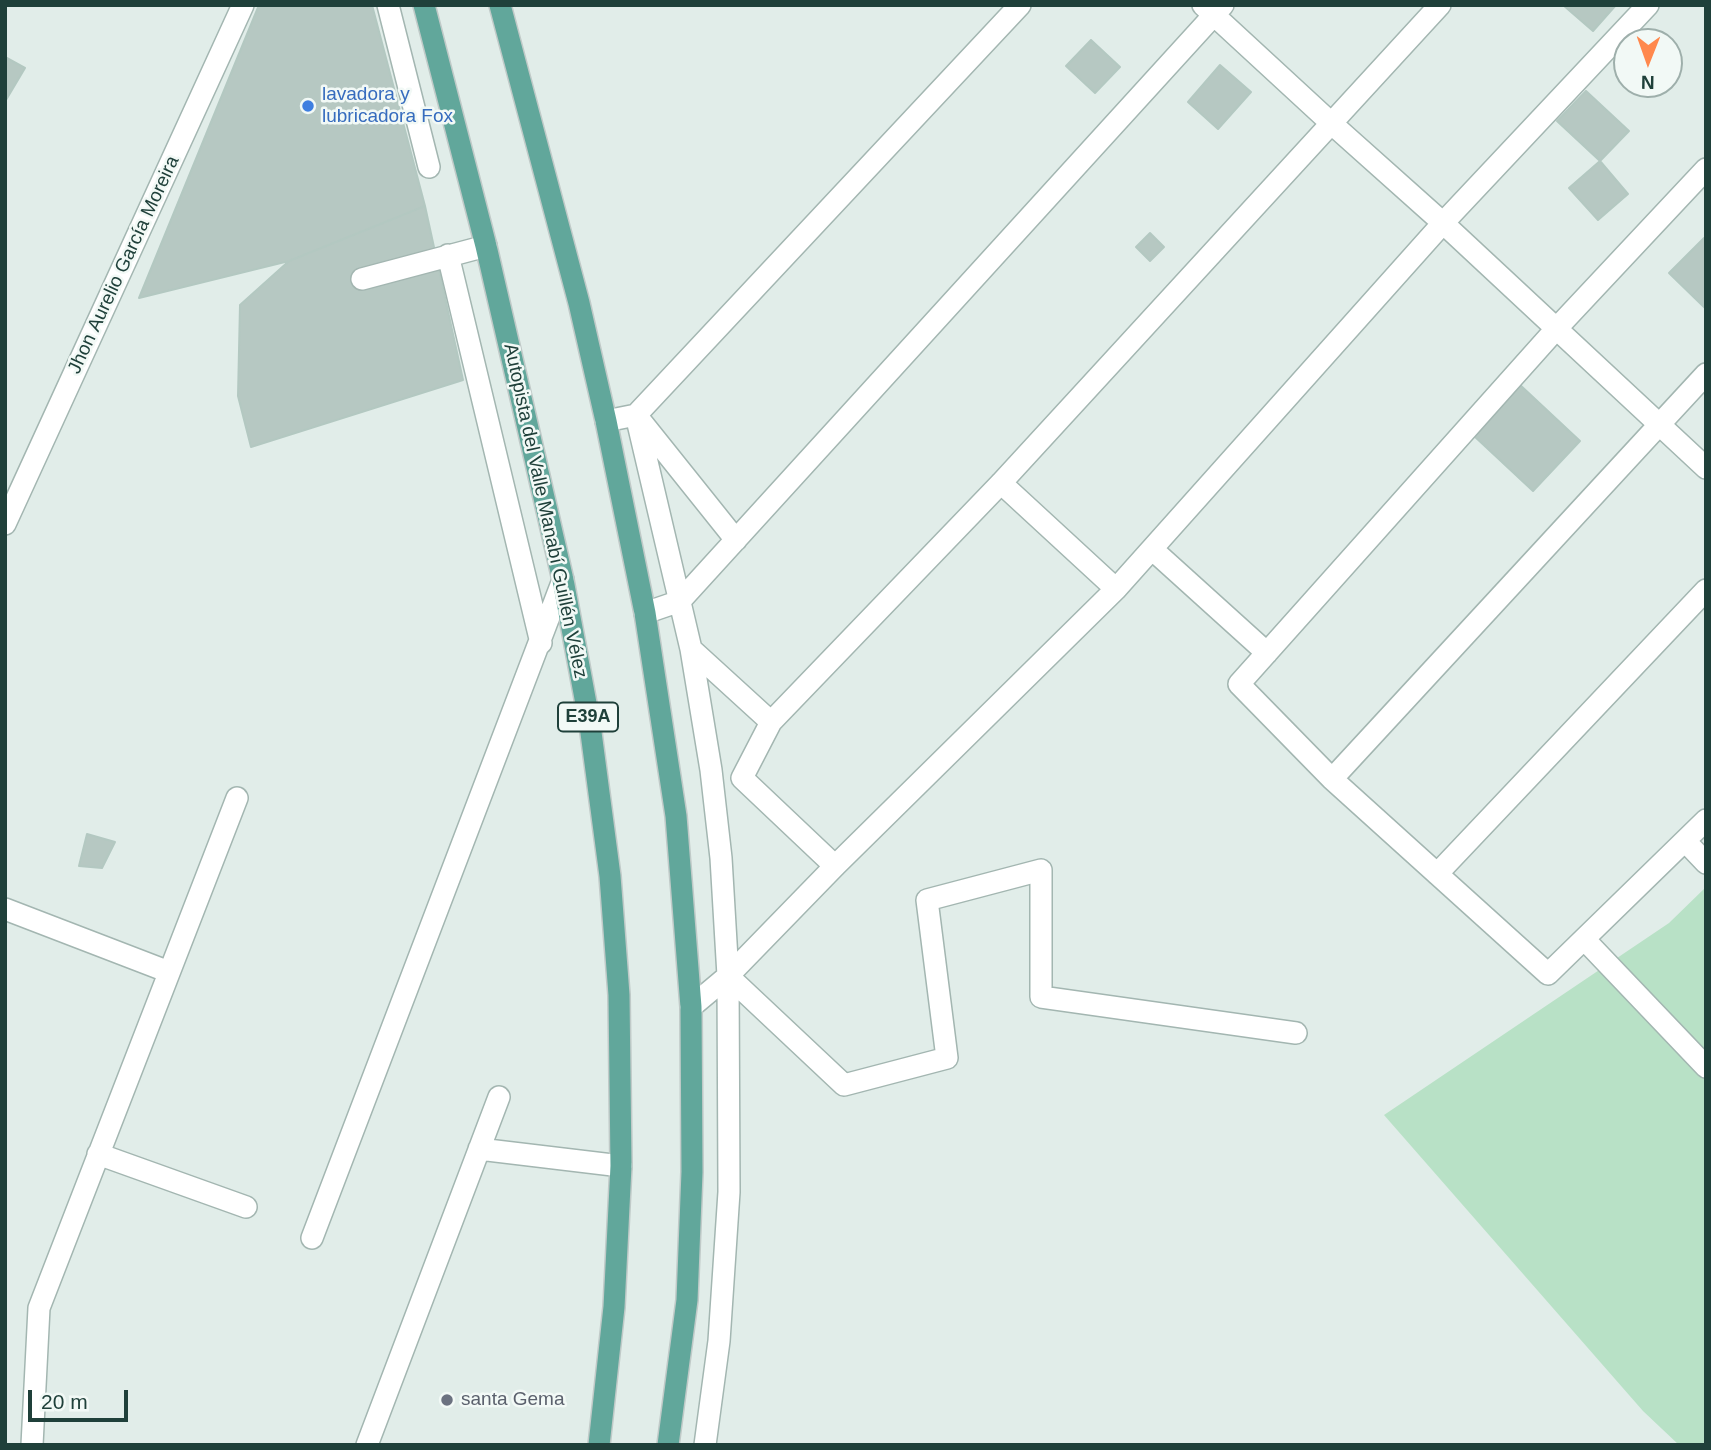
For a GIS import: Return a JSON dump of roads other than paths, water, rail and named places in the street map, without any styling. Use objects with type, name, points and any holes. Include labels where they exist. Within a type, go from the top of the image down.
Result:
[{"type":"main road","name":"Autopista del Valle Manabí Guillén Vélez","points":[[424,5],[486,246],[563,580],[590,725],[610,876],[619,995],[621,1166],[614,1307],[599,1445]]},
{"type":"main road","points":[[500,5],[579,303],[606,421],[645,612],[676,816],[691,1007],[692,1172],[687,1300],[668,1445]]},
{"type":"street","name":"Jhon Aurelio García Moreira","points":[[5,524],[243,5]]},
{"type":"street","points":[[388,5],[429,167]]},
{"type":"street","points":[[606,421],[636,415],[1020,5]]},
{"type":"street","points":[[835,866],[742,778],[771,722],[1000,483],[1440,5]]},
{"type":"street","points":[[691,1007],[727,976],[1116,589],[1443,223],[1648,5]]},
{"type":"street","points":[[645,612],[680,601],[1213,9],[1331,124],[1443,223],[1706,468]]},
{"type":"street","points":[[1706,169],[1556,329],[1239,684],[1332,779],[1548,974],[1706,820]]},
{"type":"street","points":[[362,279],[486,246]]},
{"type":"street","points":[[448,255],[541,643]]},
{"type":"street","points":[[1332,779],[1706,374]]},
{"type":"street","points":[[636,415],[736,540]]},
{"type":"street","points":[[636,415],[691,649],[711,770],[721,858],[727,976],[729,1192],[719,1341],[705,1445]]},
{"type":"street","points":[[1000,483],[1116,589]]},
{"type":"street","points":[[1153,550],[1267,653]]},
{"type":"street","points":[[312,1238],[563,580]]},
{"type":"street","points":[[1437,873],[1706,590]]},
{"type":"street","points":[[691,649],[771,722]]},
{"type":"street","points":[[32,1445],[39,1308],[237,798]]},
{"type":"street","points":[[1686,842],[1706,863]]},
{"type":"street","points":[[727,976],[844,1085],[947,1058],[927,900],[1041,870],[1041,997],[1296,1033]]},
{"type":"street","points":[[5,909],[169,972]]},
{"type":"street","points":[[1584,939],[1706,1067]]},
{"type":"street","points":[[368,1445],[499,1097]]},
{"type":"street","points":[[479,1150],[621,1166]]},
{"type":"street","points":[[98,1154],[246,1206]]},
{"type":"place","name":"lavadora y lubricadora Fox","points":[[308,106]]},
{"type":"place","name":"santa Gema","points":[[447,1400]]}]
